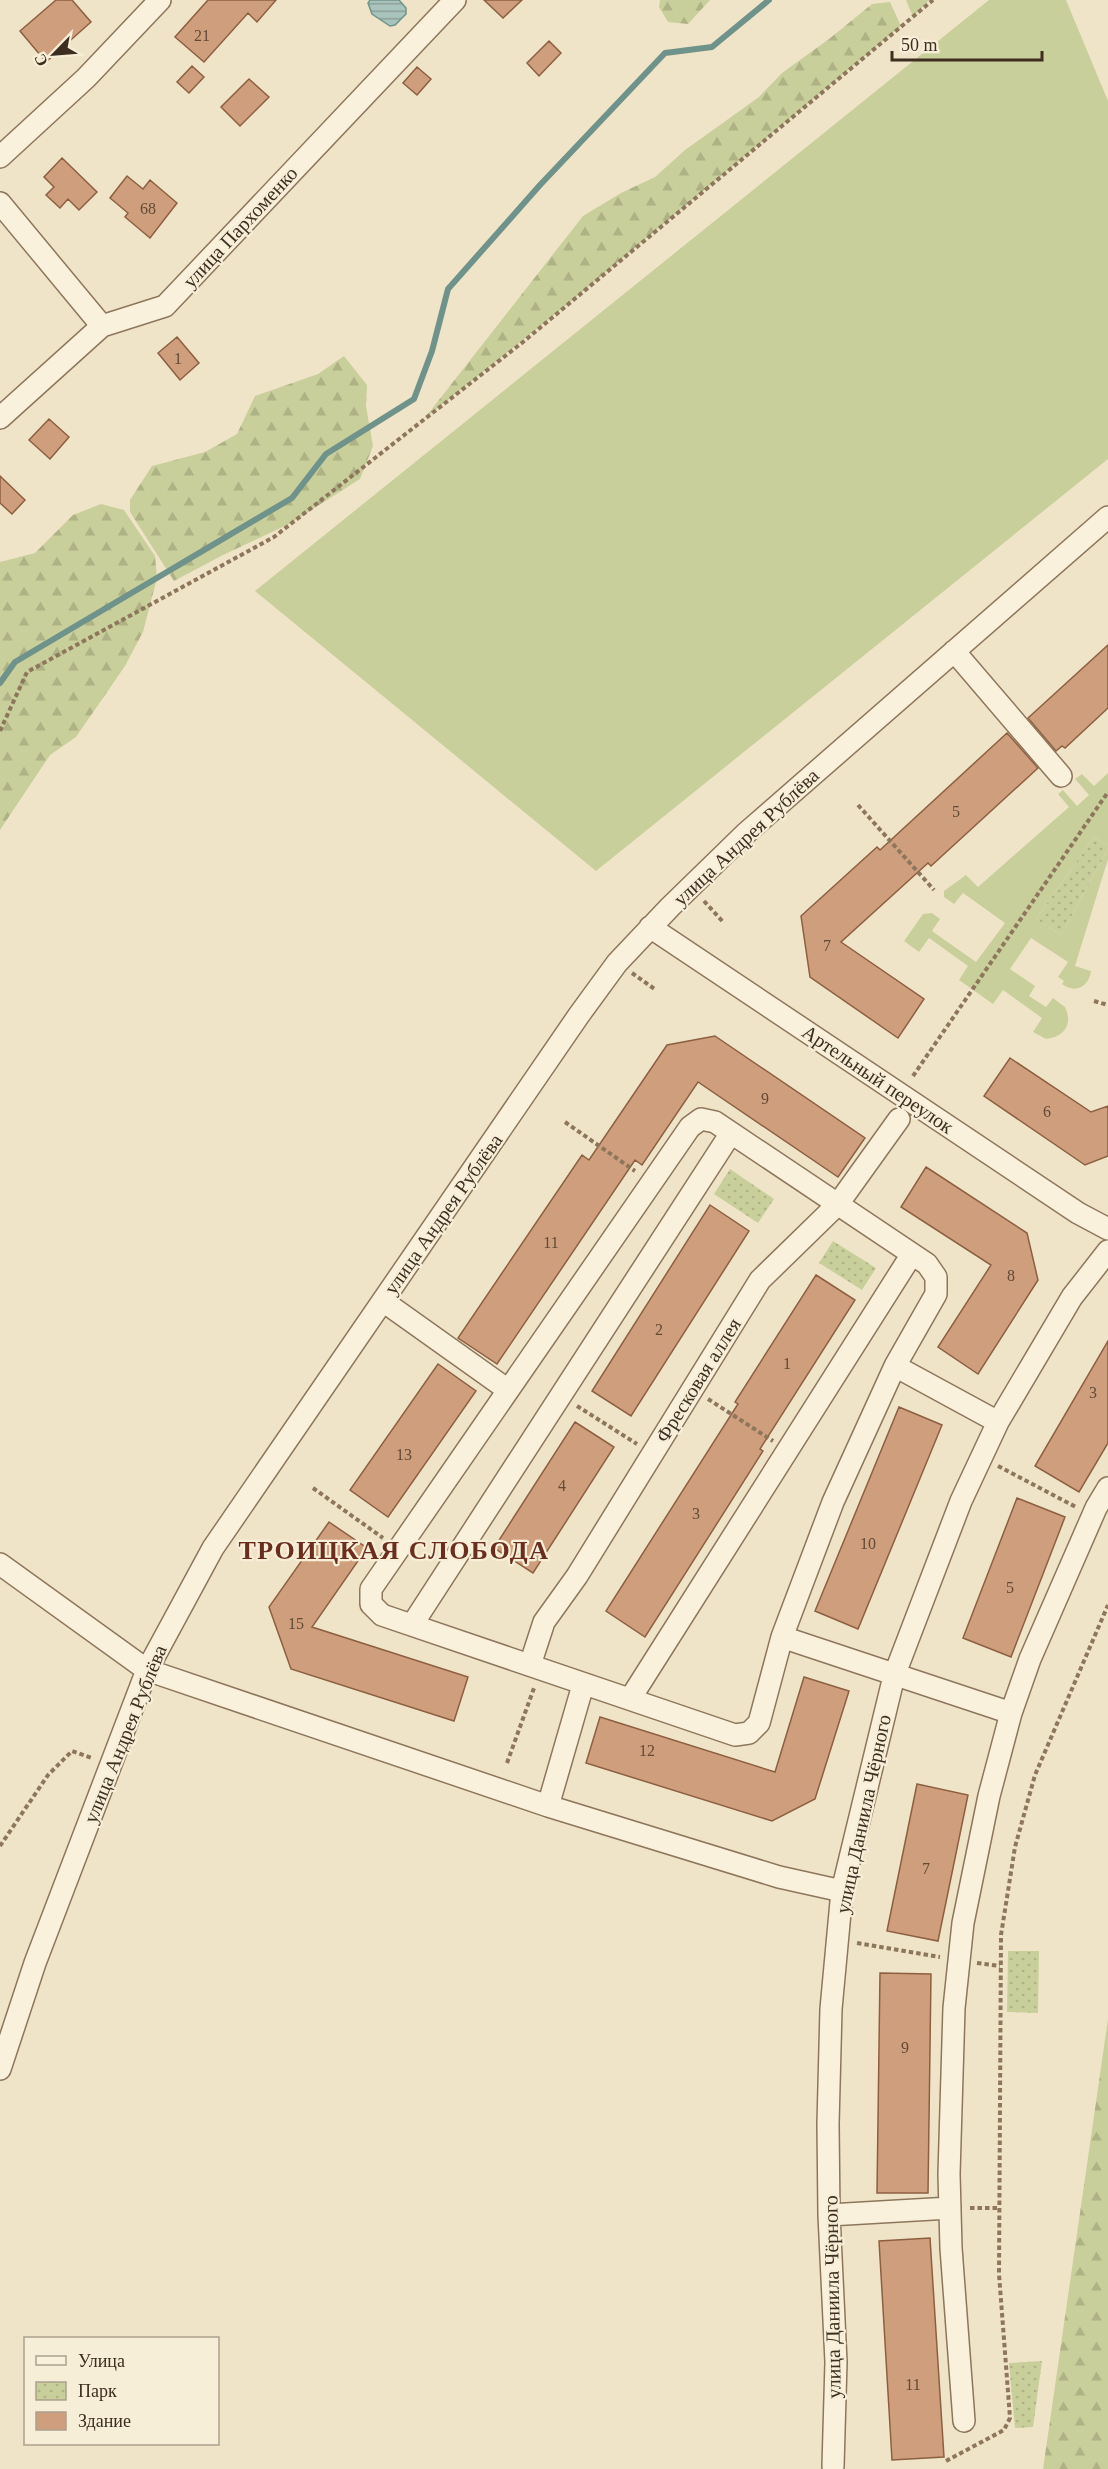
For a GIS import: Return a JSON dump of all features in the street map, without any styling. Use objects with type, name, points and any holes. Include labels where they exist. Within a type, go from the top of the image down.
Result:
[{"type":"street","points":[[0,157],[86,78],[160,0]]},
{"type":"street","name":"улица Пархоменко","points":[[0,418],[102,326],[165,306],[455,0]]},
{"type":"street","points":[[0,203],[102,326]]},
{"type":"street","name":"улица Андрея Рублёва","points":[[0,2069],[35,1963],[147,1670],[213,1548],[592,998],[617,963],[650,927],[745,834],[1108,517]]},
{"type":"street","points":[[954,651],[1061,776]]},
{"type":"street","name":"Артельный переулок","points":[[650,927],[1078,1213],[1108,1229]]},
{"type":"street","points":[[701,1119],[715,1122],[731,1132],[927,1263],[936,1277],[936,1294],[895,1366],[833,1502],[782,1637],[759,1723],[749,1733],[735,1735],[382,1615],[372,1604],[371,1588],[690,1127],[701,1119]]},
{"type":"street","name":"Фресковая аллея","points":[[536,1667],[544,1622],[577,1576],[760,1280],[838,1204],[899,1119]]},
{"type":"street","points":[[412,1625],[731,1132]]},
{"type":"street","name":"улица Даниила Чёрного","points":[[833,2466],[836,2362],[829,2215],[828,2124],[831,2009],[842,1891],[894,1676],[961,1501],[998,1422],[1072,1297],[1108,1251]]},
{"type":"street","points":[[630,1699],[912,1254]]},
{"type":"street","points":[[383,1301],[508,1390]]},
{"type":"street","points":[[895,1366],[998,1422]]},
{"type":"street","points":[[964,2421],[950,2208],[954,2008],[963,1923],[989,1796],[1011,1713],[1030,1659],[1093,1515],[1108,1488]]},
{"type":"street","points":[[0,1564],[147,1670],[548,1806],[779,1877],[842,1891]]},
{"type":"street","points":[[782,1637],[1011,1713]]},
{"type":"street","points":[[548,1806],[583,1684]]},
{"type":"street","points":[[829,2215],[950,2208]]},
{"type":"path","points":[[0,731],[27,672],[274,537],[523,342],[933,0]]},
{"type":"path","points":[[913,1076],[1108,792]]},
{"type":"path","points":[[858,805],[934,890]]},
{"type":"path","points":[[699,895],[724,923]]},
{"type":"path","points":[[626,970],[656,990]]},
{"type":"path","points":[[1094,1001],[1108,1005]]},
{"type":"path","points":[[565,1122],[652,1183]]},
{"type":"path","points":[[693,1389],[788,1450]]},
{"type":"path","points":[[561,1395],[652,1454]]},
{"type":"path","points":[[998,1466],[1093,1515]]},
{"type":"path","points":[[313,1488],[398,1548]]},
{"type":"path","points":[[946,2462],[1004,2430],[1010,2418],[999,2274],[1001,1935],[1015,1847],[1035,1774],[1108,1605]]},
{"type":"path","points":[[507,1763],[536,1667]]},
{"type":"path","points":[[0,1845],[48,1775],[72,1751],[111,1765]]},
{"type":"path","points":[[857,1943],[1000,1966]]},
{"type":"path","points":[[950,2208],[999,2208]]},
{"type":"green space","points":[[660,0],[710,0],[688,24],[668,22],[659,7]]},
{"type":"green space","points":[[906,0],[929,0],[913,17]]},
{"type":"green space","points":[[989,0],[1066,0],[1108,101],[1108,459],[596,871],[255,591]]},
{"type":"green space","points":[[890,2],[901,26],[564,307],[424,419],[583,216],[621,193],[655,177],[685,150],[759,97],[782,73],[872,4]]},
{"type":"green space","points":[[344,356],[367,385],[366,406],[373,446],[360,479],[291,523],[174,581],[130,512],[130,500],[152,466],[205,452],[237,434],[255,396],[318,374]]},
{"type":"green space","points":[[101,504],[124,510],[155,556],[157,578],[143,632],[125,666],[76,737],[50,755],[0,830],[0,562],[35,553],[73,515]]},
{"type":"green space","points":[[1108,773],[1108,845],[1094,837],[1036,919],[1061,935],[1108,849],[1108,859],[1075,966],[1091,971],[1090,977],[1081,987],[1072,988],[1062,984],[1064,981],[1058,977],[1068,962],[1031,938],[1010,969],[1035,986],[1029,996],[1046,1007],[1053,998],[1065,1007],[1068,1019],[1066,1029],[1058,1036],[1046,1039],[1033,1032],[1042,1018],[1003,990],[993,1004],[959,980],[968,966],[929,938],[919,952],[904,941],[923,914],[932,913],[940,919],[932,931],[976,962],[1005,923],[963,893],[954,904],[944,897],[944,891],[966,875],[978,887],[1069,807],[1058,794],[1063,790],[1077,806],[1089,795],[1075,779],[1082,774],[1094,786]]},
{"type":"green space","points":[[1094,837],[1108,845],[1108,849],[1061,935],[1036,919]]},
{"type":"green space","points":[[730,1169],[774,1199],[758,1223],[714,1194]]},
{"type":"green space","points":[[833,1241],[876,1268],[862,1290],[819,1263]]},
{"type":"green space","points":[[1008,1951],[1039,1951],[1038,2013],[1007,2012]]},
{"type":"green space","points":[[1108,2019],[1108,2469],[1043,2469]]},
{"type":"green space","points":[[1042,2361],[1033,2427],[1015,2428],[1009,2363]]},
{"type":"water","points":[[370,0],[399,0],[406,8],[406,14],[395,25],[390,26],[372,14],[368,3]]},
{"type":"building","points":[[56,0],[72,0],[91,22],[46,62],[20,31]]},
{"type":"building","points":[[208,0],[276,0],[257,22],[248,13],[204,62],[175,37]]},
{"type":"building","points":[[484,0],[522,0],[503,18]]},
{"type":"building","points":[[549,41],[561,53],[539,76],[527,63]]},
{"type":"building","points":[[192,66],[204,77],[189,93],[177,82]]},
{"type":"building","points":[[417,67],[431,79],[417,95],[403,83]]},
{"type":"building","points":[[249,79],[269,97],[240,126],[221,107]]},
{"type":"building","points":[[62,158],[97,192],[79,210],[68,199],[60,208],[46,195],[54,187],[44,177]]},
{"type":"building","points":[[127,176],[143,189],[150,180],[177,203],[150,238],[125,217],[128,213],[110,198]]},
{"type":"building","points":[[177,337],[199,363],[180,380],[158,353]]},
{"type":"building","points":[[49,419],[69,437],[50,459],[29,440]]},
{"type":"building","points":[[0,476],[25,500],[12,514],[0,503]]},
{"type":"building","points":[[1108,645],[1108,708],[1065,748],[1062,746],[1056,751],[1028,718]]},
{"type":"building","points":[[1007,733],[1038,768],[931,866],[928,863],[841,942],[924,999],[898,1038],[810,977],[801,916],[877,847],[880,850]]},
{"type":"building","points":[[715,1036],[865,1138],[838,1177],[698,1082],[642,1165],[635,1160],[497,1364],[458,1338],[582,1155],[589,1160],[667,1045]]},
{"type":"building","points":[[1010,1058],[1091,1112],[1108,1106],[1108,1156],[1085,1165],[984,1096]]},
{"type":"building","points":[[926,1167],[1027,1233],[1038,1280],[978,1374],[938,1347],[991,1265],[901,1207]]},
{"type":"building","points":[[710,1205],[749,1231],[631,1416],[592,1391]]},
{"type":"building","points":[[816,1275],[855,1300],[760,1449],[763,1451],[645,1637],[606,1611],[738,1404],[735,1402]]},
{"type":"building","points":[[1108,1341],[1108,1443],[1079,1492],[1035,1466]]},
{"type":"building","points":[[438,1364],[476,1391],[388,1517],[350,1490]]},
{"type":"building","points":[[899,1407],[942,1425],[858,1629],[815,1611]]},
{"type":"building","points":[[575,1422],[614,1447],[533,1573],[494,1548]]},
{"type":"building","points":[[1017,1498],[1065,1517],[1011,1657],[963,1638]]},
{"type":"building","points":[[329,1522],[367,1548],[312,1627],[468,1677],[454,1721],[291,1669],[269,1607]]},
{"type":"building","points":[[804,1677],[849,1691],[815,1799],[772,1821],[586,1763],[600,1717],[775,1772]]},
{"type":"building","points":[[917,1784],[968,1795],[938,1941],[887,1931]]},
{"type":"building","points":[[880,1973],[931,1974],[928,2193],[877,2193]]},
{"type":"building","points":[[930,2238],[944,2457],[892,2460],[879,2241]]},
{"type":"waterway","points":[[0,683],[15,662],[292,498],[326,454],[414,399],[432,351],[448,289],[540,185],[665,53],[712,47],[769,0]]},
{"type":"district","name":"ТРОИЦКАЯ СЛОБОДА","points":[[394,1550]]}]
